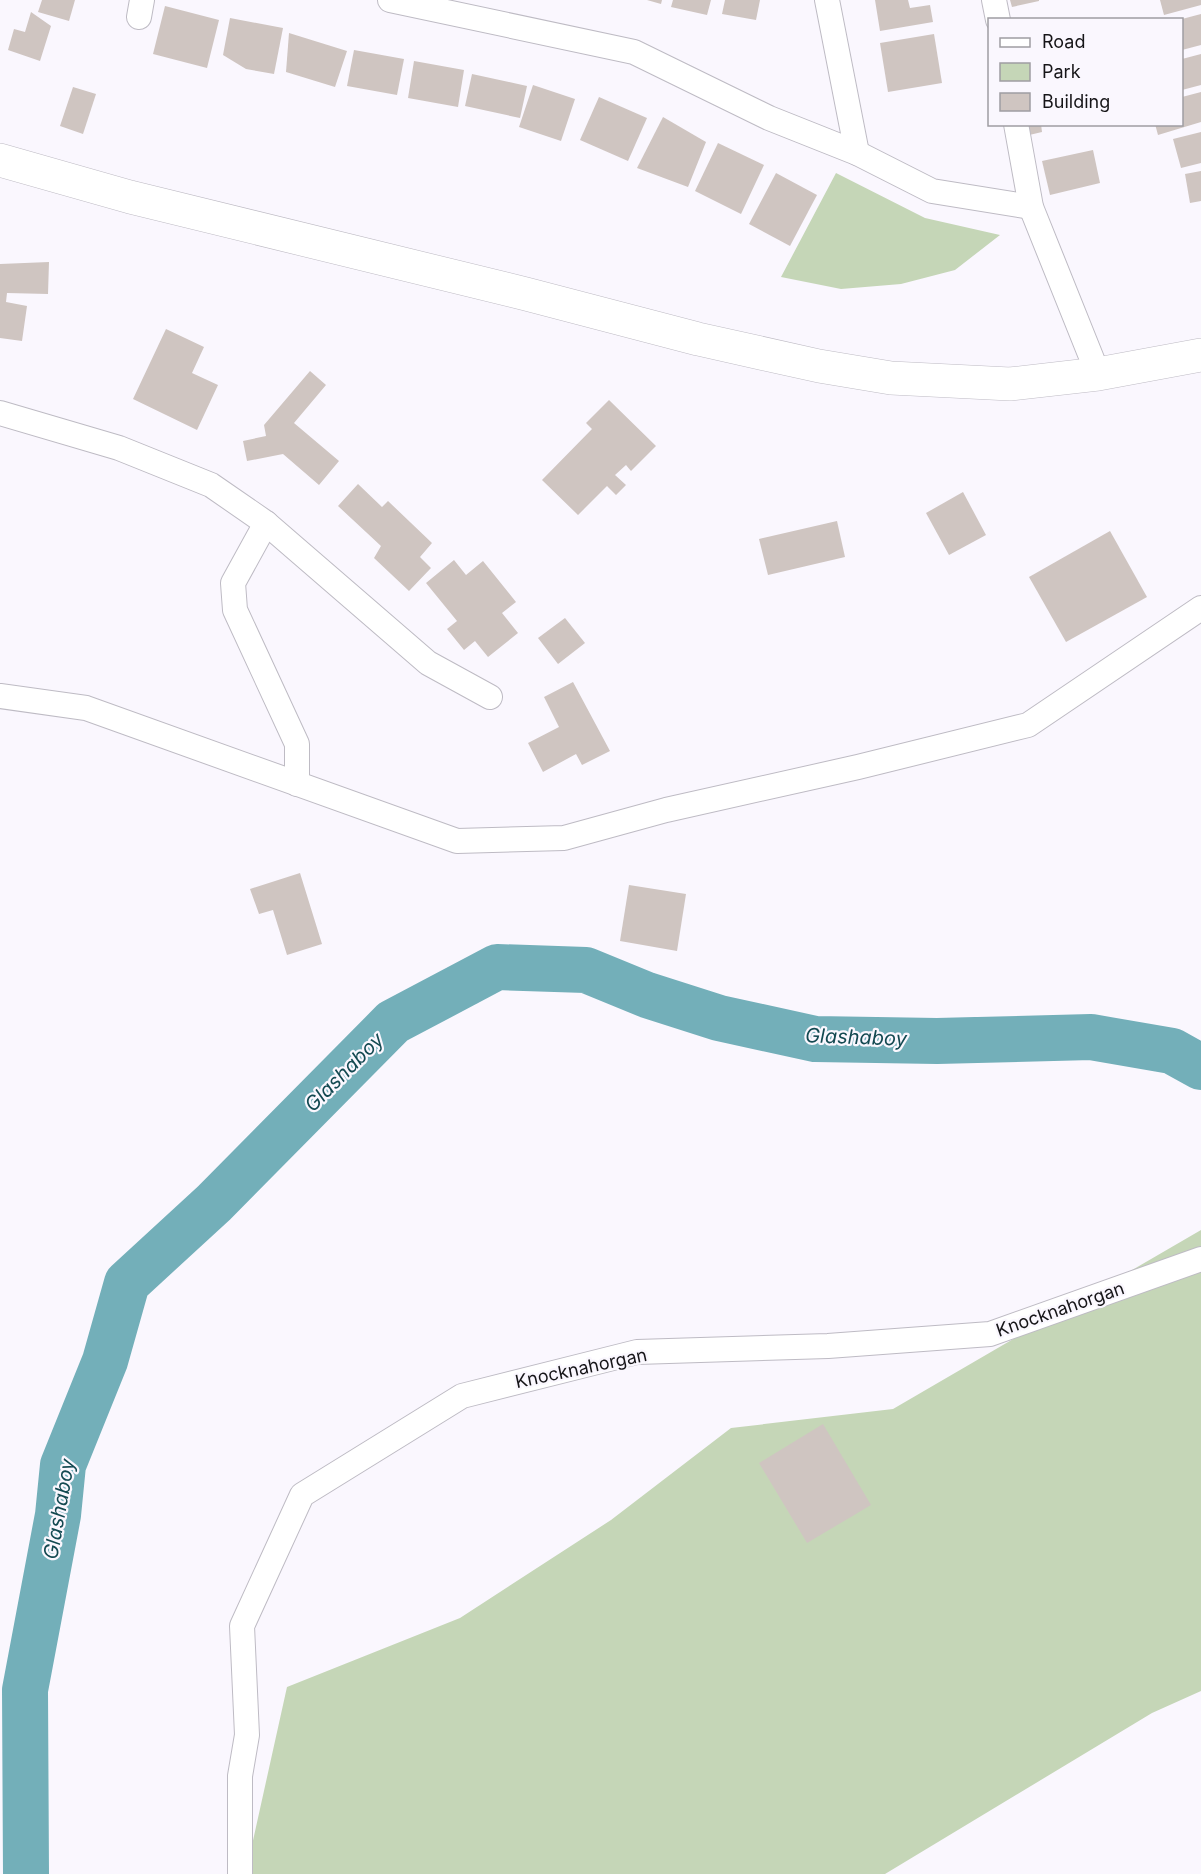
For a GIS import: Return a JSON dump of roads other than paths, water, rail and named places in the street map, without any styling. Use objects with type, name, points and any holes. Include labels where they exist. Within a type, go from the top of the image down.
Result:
[{"type":"main road","points":[[0,160],[130,197],[526,294],[698,339],[819,366],[891,378],[1010,384],[1098,374],[1201,355]]},
{"type":"street","points":[[390,0],[634,52],[769,118],[857,153],[932,191],[1031,207]]},
{"type":"street","points":[[827,0],[857,153]]},
{"type":"street","points":[[994,0],[998,18]]},
{"type":"street","points":[[1016,126],[1031,207],[1098,374]]},
{"type":"street","points":[[0,413],[119,448],[211,485],[266,523],[428,663],[490,697]]},
{"type":"street","points":[[266,523],[233,583],[235,610],[297,744],[297,784]]},
{"type":"street","points":[[0,696],[86,708],[457,841],[564,837],[666,810],[858,767],[1029,725],[1201,608]]},
{"type":"street","name":"Knocknahorgan","points":[[240,1874],[240,1776],[247,1735],[242,1626],[302,1495],[462,1396],[637,1352],[828,1346],[990,1334],[1201,1259]]},
{"type":"waterway","name":"Glashaboy","points":[[26,1874],[25,1690],[58,1515],[63,1465],[105,1361],[127,1283],[214,1203],[393,1022],[497,967],[586,970],[647,995],[719,1018],[815,1039],[937,1041],[1091,1037],[1172,1051],[1201,1067]]}]
